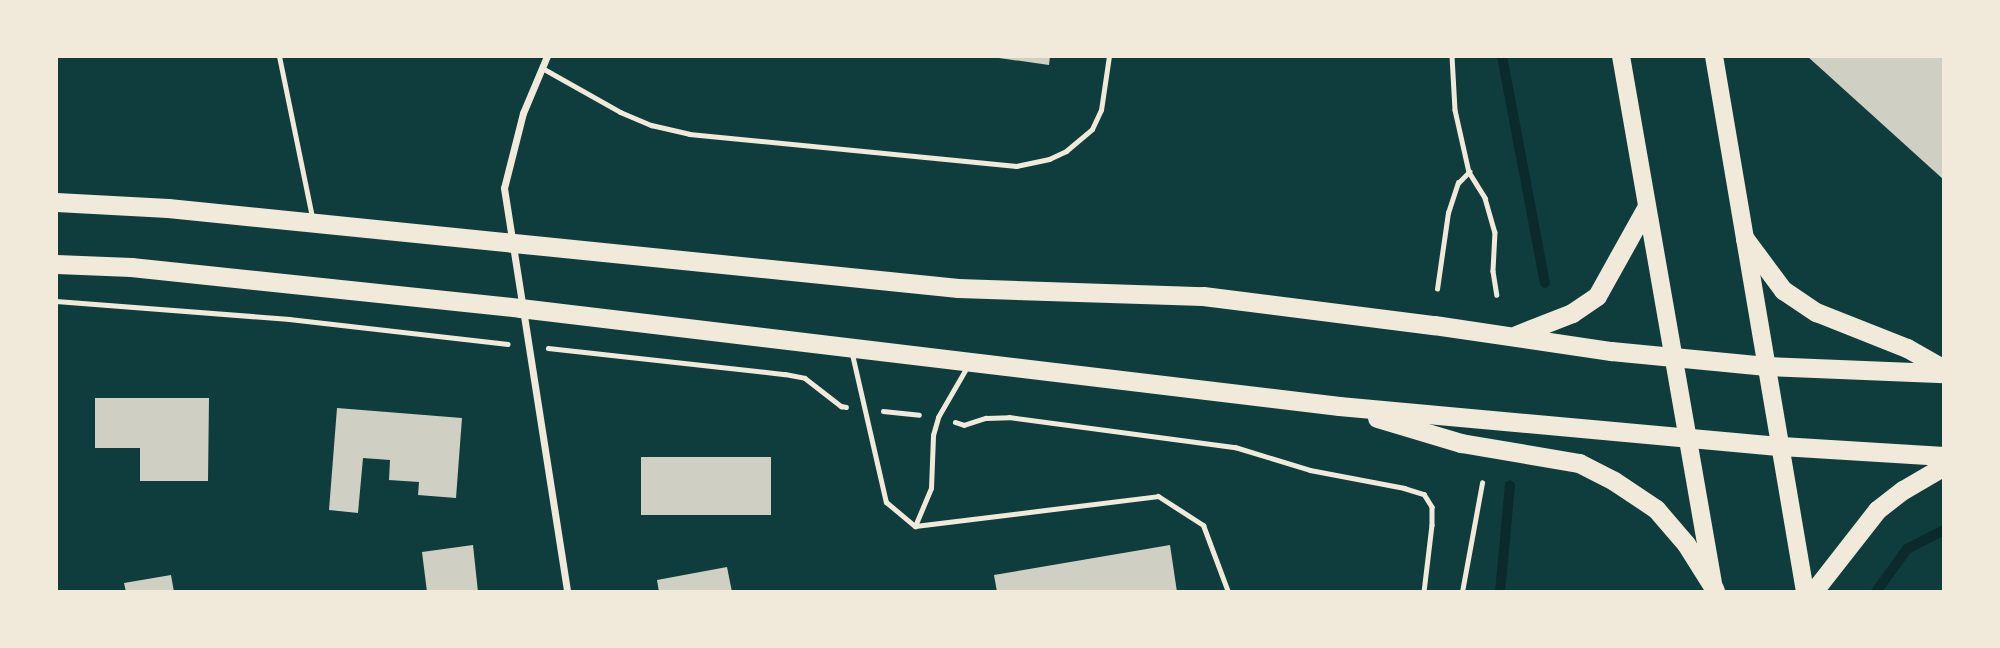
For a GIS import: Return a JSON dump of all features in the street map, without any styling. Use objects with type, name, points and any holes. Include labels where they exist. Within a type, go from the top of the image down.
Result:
[{"type":"highway","points":[[56,202],[169,208],[958,288],[1203,296],[1673,358],[1766,366],[1944,371]]},
{"type":"highway","points":[[1513,337],[1572,313],[1597,296],[1646,208]]},
{"type":"highway","points":[[1745,239],[1783,290],[1816,312],[1907,348],[1944,371]]},
{"type":"highway","points":[[56,264],[131,267],[520,308],[1339,406],[1781,446],[1944,456]]},
{"type":"highway","points":[[1339,406],[1461,443],[1579,463],[1615,481],[1657,509],[1686,544],[1715,591]]},
{"type":"highway","points":[[1813,592],[1877,510],[1903,490],[1944,466]]},
{"type":"main road","points":[[1621,56],[1715,591]]},
{"type":"main road","points":[[1714,56],[1805,592]]},
{"type":"street","points":[[547,56],[523,113],[503,188],[567,592]]},
{"type":"lane","points":[[279,56],[314,223]]},
{"type":"lane","points":[[542,68],[620,112],[651,125],[689,134],[1016,166],[1049,159],[1066,151],[1092,129],[1101,110],[1109,56]]},
{"type":"lane","points":[[850,347],[886,502],[915,527],[1158,496],[1203,525],[1228,592]]},
{"type":"lane","points":[[915,527],[931,488],[933,435],[937,417],[971,362]]},
{"type":"path","points":[[1452,56],[1455,110],[1469,172],[1485,198],[1495,232],[1493,271],[1497,295]]},
{"type":"path","points":[[1437,289],[1448,213],[1458,183],[1469,172]]},
{"type":"path","points":[[56,301],[289,319],[785,373],[804,379],[841,406],[937,417],[964,425],[986,418],[1009,417],[1235,447],[1310,470],[1424,494],[1432,507],[1424,592]]},
{"type":"path","points":[[1462,592],[1482,483]]},
{"type":"building","points":[[985,56],[1050,56],[1049,65]]},
{"type":"building","points":[[1807,56],[1944,56],[1944,180]]},
{"type":"building","points":[[95,398],[209,398],[208,481],[140,481],[140,448],[95,448]]},
{"type":"building","points":[[337,408],[462,418],[456,498],[418,495],[419,482],[389,480],[390,460],[363,458],[358,513],[329,510]]},
{"type":"building","points":[[641,457],[771,457],[771,515],[641,515]]},
{"type":"building","points":[[473,545],[478,592],[427,592],[422,552]]},
{"type":"building","points":[[1170,545],[1177,592],[997,592],[994,575]]},
{"type":"building","points":[[727,567],[732,592],[659,592],[657,580]]},
{"type":"building","points":[[171,575],[174,592],[126,592],[124,583]]},
{"type":"waterway","points":[[1502,56],[1545,283]]},
{"type":"waterway","points":[[1500,592],[1510,485]]},
{"type":"waterway","points":[[1876,592],[1907,549],[1944,530]]}]
